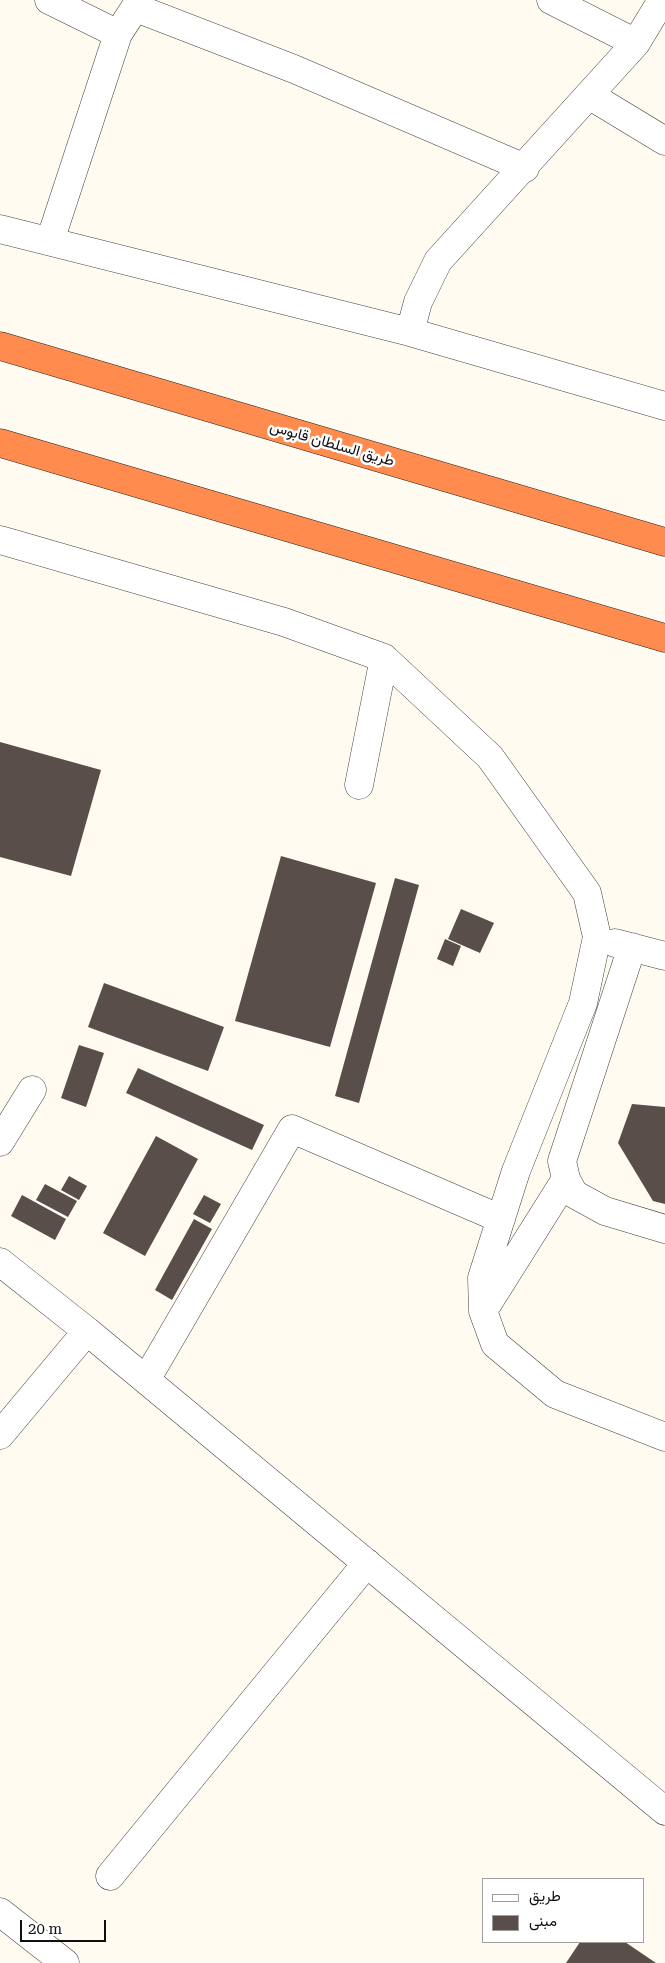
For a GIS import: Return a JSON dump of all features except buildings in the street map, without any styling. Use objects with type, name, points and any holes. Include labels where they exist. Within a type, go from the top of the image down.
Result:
[{"type":"highway","name":"طريق السلطان قابوس","points":[[0,346],[665,542]]},
{"type":"highway","points":[[0,443],[665,638]]},
{"type":"street","points":[[49,0],[118,34]]},
{"type":"street","points":[[551,0],[636,43]]},
{"type":"street","points":[[410,332],[418,302],[438,261],[525,168],[636,43],[662,0]]},
{"type":"street","points":[[50,241],[118,34],[138,4],[525,168]]},
{"type":"street","points":[[589,96],[665,141]]},
{"type":"street","points":[[0,229],[410,332],[665,406]]},
{"type":"street","points":[[0,540],[284,622],[384,658],[490,757],[587,893],[597,937],[583,1003],[516,1171],[482,1278],[483,1311],[496,1344],[555,1394],[665,1437]]},
{"type":"street","points":[[359,785],[384,658]]},
{"type":"street","points":[[597,937],[665,956]]},
{"type":"street","points":[[632,947],[562,1161],[566,1179],[574,1194],[605,1211],[665,1229]]},
{"type":"street","points":[[0,1142],[32,1090]]},
{"type":"street","points":[[146,1380],[292,1129],[501,1219]]},
{"type":"street","points":[[483,1311],[566,1179]]},
{"type":"street","points":[[0,1262],[87,1331],[665,1811]]},
{"type":"street","points":[[0,1435],[87,1331]]},
{"type":"street","points":[[110,1876],[367,1563]]},
{"type":"street","points":[[0,1912],[65,1963]]}]
